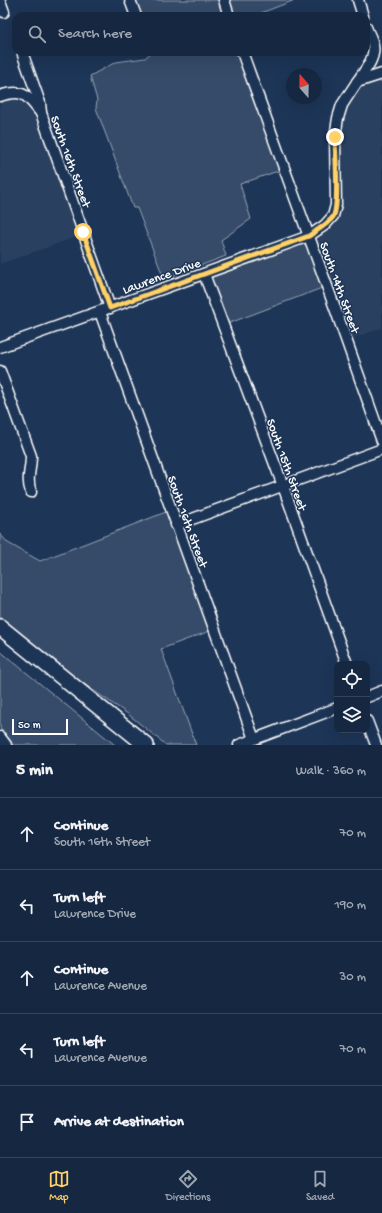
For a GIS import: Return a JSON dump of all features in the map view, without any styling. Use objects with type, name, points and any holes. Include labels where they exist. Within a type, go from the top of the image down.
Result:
[{"type":"highway","points":[[0,627],[132,740],[151,745]]},
{"type":"highway","points":[[0,639],[132,740],[146,745]]},
{"type":"street","points":[[130,0],[134,12]]},
{"type":"street","points":[[224,0],[228,12]]},
{"type":"street","points":[[358,0],[362,12]]},
{"type":"street","points":[[0,1],[4,12]]},
{"type":"street","name":"Lawrence Drive","points":[[0,347],[309,236],[325,225],[333,216],[336,205],[335,137],[338,118],[342,105],[371,60],[373,44],[370,37]]},
{"type":"street","points":[[23,56],[40,103],[41,113]]},
{"type":"street","name":"South 14th Street","points":[[243,56],[382,441]]},
{"type":"street","points":[[357,82],[382,74]]},
{"type":"street","points":[[0,96],[9,93],[23,94],[41,113]]},
{"type":"street","name":"South 16th Street","points":[[41,113],[110,308]]},
{"type":"street","name":"South 15th Street","points":[[204,274],[346,661]]},
{"type":"street","name":"South 16th Street","points":[[100,312],[254,739]]},
{"type":"street","points":[[0,371],[32,456],[28,478],[28,486],[31,492]]},
{"type":"street","points":[[176,525],[382,449]]},
{"type":"street","points":[[370,696],[382,691]]},
{"type":"street","points":[[239,745],[334,709]]},
{"type":"street","points":[[370,729],[376,745]]},
{"type":"street","points":[[0,737],[6,745]]},
{"type":"shaded area","points":[[132,0],[219,0],[224,12],[137,12]]},
{"type":"shaded area","points":[[229,0],[295,0],[264,12],[234,12]]},
{"type":"shaded area","points":[[147,56],[239,56],[281,170],[240,184],[251,219],[221,240],[226,256],[164,279],[137,208],[133,208],[96,108],[97,100],[90,76],[116,62],[145,58]]},
{"type":"shaded area","points":[[382,79],[382,328],[351,339],[317,244],[317,239],[330,230],[334,224],[337,213],[340,119],[354,91],[363,85]]},
{"type":"shaded area","points":[[12,96],[24,99],[35,110],[79,236],[0,264],[0,100]]},
{"type":"shaded area","points":[[304,243],[308,248],[322,288],[227,324],[211,278],[212,276]]},
{"type":"shaded area","points":[[166,512],[210,631],[161,649],[196,745],[166,745],[128,714],[78,680],[0,618],[0,534],[8,543],[40,561]]},
{"type":"shaded area","points":[[0,651],[115,745],[12,745],[0,728]]},
{"type":"route","points":[[83,232],[110,308],[164,287],[309,236],[325,225],[333,216],[336,205],[335,137]]}]
